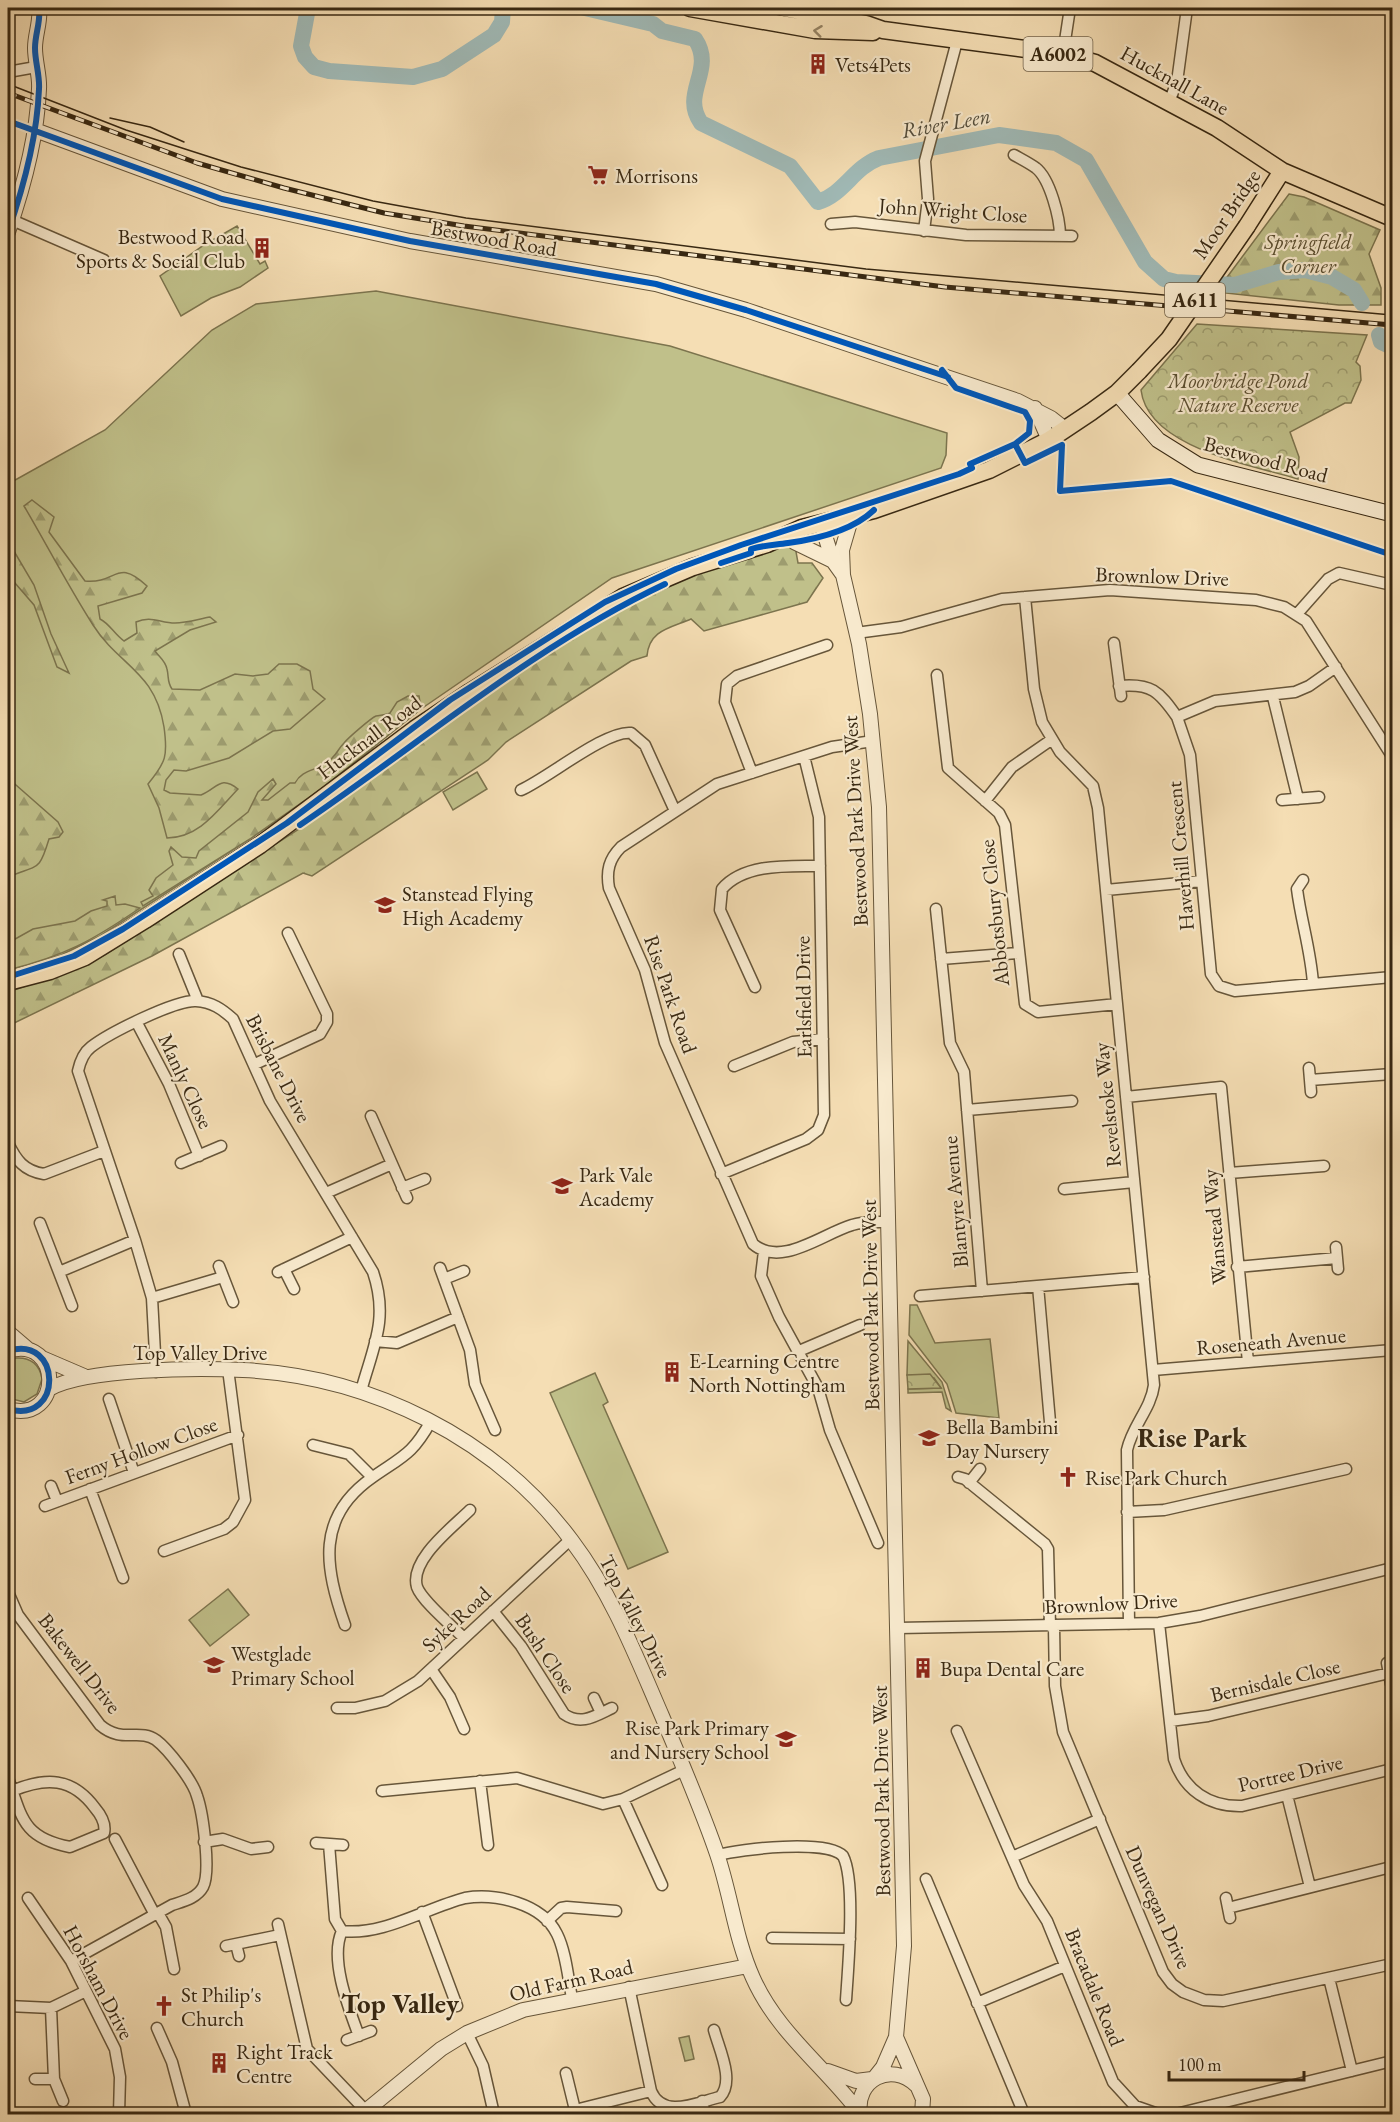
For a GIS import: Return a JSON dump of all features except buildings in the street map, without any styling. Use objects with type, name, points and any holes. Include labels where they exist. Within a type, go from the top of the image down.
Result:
[{"type":"main road","name":"Hucknall Lane","points":[[690,8],[747,13],[833,32],[883,30],[1063,54],[1108,69],[1217,128],[1282,171],[1392,218]]},
{"type":"main road","name":"Hucknall Lane","points":[[783,8],[809,10],[883,30]]},
{"type":"main road","name":"Moor Bridge","points":[[1118,393],[1169,339],[1282,171]]},
{"type":"main road","name":"Hucknall Road","points":[[8,982],[50,971],[85,957],[145,920],[260,845],[415,729],[614,602],[693,567],[767,544],[861,522],[874,510],[981,473],[1048,440],[1118,393]]},
{"type":"main road","name":"Bestwood Road","points":[[1118,393],[1158,440],[1198,465],[1392,514]]},
{"type":"main road","name":"Hucknall Road","points":[[767,544],[794,542],[833,527]]},
{"type":"street","points":[[39,8],[36,67],[39,90],[35,130],[10,226],[104,261]]},
{"type":"street","points":[[1063,54],[1070,8]]},
{"type":"street","points":[[1169,102],[1177,82],[1187,8]]},
{"type":"street","points":[[924,231],[928,199],[925,161],[957,41]]},
{"type":"street","points":[[8,72],[36,67]]},
{"type":"street","name":"Bestwood Road","points":[[35,130],[222,199],[410,241],[656,284],[746,310],[1035,408],[1065,429]]},
{"type":"street","name":"John Wright Close","points":[[1014,155],[1037,169],[1044,177],[1056,208],[1060,236]]},
{"type":"street","name":"John Wright Close","points":[[1018,173],[1025,162]]},
{"type":"street","name":"John Wright Close","points":[[839,209],[836,223],[966,235],[1072,236]]},
{"type":"street","points":[[1035,408],[1048,440]]},
{"type":"street","points":[[833,527],[838,555]]},
{"type":"street","points":[[833,527],[838,555]]},
{"type":"street","points":[[794,542],[838,555]]},
{"type":"street","name":"Bestwood Park Drive West","points":[[838,555],[856,633],[873,741],[879,807],[904,1946],[897,2037],[884,2067],[861,2092],[860,2114]]},
{"type":"street","points":[[1297,614],[1328,579],[1339,573],[1392,585]]},
{"type":"street","name":"Brownlow Drive","points":[[856,633],[901,627],[996,600],[1110,590],[1256,600],[1284,606],[1297,614],[1313,630],[1392,756]]},
{"type":"street","name":"Revelstoke Way","points":[[1025,597],[1037,706],[1051,740],[1096,791],[1153,1370],[1152,1397],[1131,1436],[1127,1450],[1129,1624]]},
{"type":"street","points":[[1114,643],[1120,691],[1147,686],[1168,705],[1177,717],[1215,701],[1273,697],[1309,687],[1336,667]]},
{"type":"street","points":[[752,773],[725,702],[727,684],[737,676],[827,645]]},
{"type":"street","name":"Abbotsbury Close","points":[[937,675],[946,764],[999,813],[1005,825],[1023,1001],[1031,1010],[1038,1012],[1117,1004]]},
{"type":"street","points":[[1273,697],[1299,799]]},
{"type":"street","name":"Haverhill Crescent","points":[[1177,717],[1190,755],[1211,974],[1219,986],[1235,992],[1392,977]]},
{"type":"street","points":[[521,790],[612,735],[631,733],[645,745],[675,811]]},
{"type":"street","points":[[985,801],[1012,767],[1051,740]]},
{"type":"street","name":"Rise Park Road","points":[[764,1251],[748,1238],[665,1043],[645,970],[609,888],[607,876],[615,854],[709,788],[804,756],[840,746],[873,741]]},
{"type":"street","name":"Earlsfield Drive","points":[[721,1174],[806,1139],[818,1130],[824,1115],[817,805],[804,756]]},
{"type":"street","points":[[1282,800],[1319,797]]},
{"type":"street","points":[[755,987],[720,910],[722,889],[734,879],[757,870],[785,866],[819,866]]},
{"type":"street","points":[[1304,880],[1297,889],[1310,949],[1313,984]]},
{"type":"street","points":[[1106,890],[1202,881]]},
{"type":"street","name":"Blantyre Avenue","points":[[935,909],[950,1044],[963,1068],[982,1291]]},
{"type":"street","points":[[255,1064],[320,1034],[327,1022],[327,1014],[288,941]]},
{"type":"street","points":[[941,959],[1018,953]]},
{"type":"street","points":[[156,1372],[152,1298],[135,1240],[79,1082],[80,1061],[91,1047],[173,1004],[198,1001],[182,959],[173,969]]},
{"type":"street","name":"Brisbane Drive","points":[[198,1001],[223,1009],[233,1019],[270,1101],[373,1272],[381,1294],[382,1314],[361,1391]]},
{"type":"street","name":"Manly Close","points":[[137,1023],[169,1084],[199,1155]]},
{"type":"street","points":[[734,1066],[792,1042],[823,1039]]},
{"type":"street","points":[[1311,1092],[1310,1074],[1392,1074]]},
{"type":"street","name":"Wanstead Way","points":[[1126,1097],[1221,1082],[1237,1267],[1248,1362]]},
{"type":"street","points":[[967,1110],[1066,1105]]},
{"type":"street","points":[[371,1124],[404,1193],[425,1179]]},
{"type":"street","points":[[8,1143],[16,1160],[34,1172],[44,1174],[104,1151]]},
{"type":"street","name":"Manly Close","points":[[180,1164],[221,1146]]},
{"type":"street","points":[[326,1193],[392,1164]]},
{"type":"street","points":[[1228,1173],[1324,1166]]},
{"type":"street","points":[[1064,1189],[1134,1182]]},
{"type":"street","points":[[878,1543],[872,1515],[830,1430],[818,1388],[779,1317],[761,1276],[764,1251],[772,1254],[788,1251],[852,1225],[889,1222]]},
{"type":"street","points":[[39,1231],[72,1306]]},
{"type":"street","points":[[294,1289],[281,1270],[352,1237]]},
{"type":"street","points":[[59,1272],[135,1240]]},
{"type":"street","points":[[1237,1267],[1337,1258]]},
{"type":"street","points":[[219,1266],[233,1302]]},
{"type":"street","points":[[464,1271],[442,1274],[470,1350],[473,1379],[490,1424]]},
{"type":"street","points":[[152,1298],[223,1277]]},
{"type":"street","name":"Blantyre Avenue","points":[[920,1296],[932,1289],[982,1291],[1144,1277]]},
{"type":"street","points":[[1038,1286],[1044,1411],[1050,1422]]},
{"type":"street","points":[[375,1341],[397,1343],[458,1317]]},
{"type":"street","points":[[799,1352],[860,1325]]},
{"type":"street","points":[[8,1332],[34,1354],[49,1372],[49,1389],[41,1402],[29,1409],[8,1408]]},
{"type":"street","name":"Roseneath Avenue","points":[[1153,1370],[1392,1350]]},
{"type":"street","points":[[8,1351],[34,1354]]},
{"type":"street","name":"Top Valley Drive","points":[[34,1354],[84,1376]]},
{"type":"street","points":[[172,1552],[224,1529],[241,1511],[245,1500],[228,1369]]},
{"type":"street","name":"Top Valley Drive","points":[[49,1389],[62,1382],[84,1376],[228,1369],[296,1375],[361,1391],[431,1421],[497,1465],[546,1510],[571,1539],[620,1619],[718,1855],[745,1960],[772,2014],[788,2034],[823,2069],[860,2114]]},
{"type":"street","points":[[100,1413],[111,1404],[134,1473]]},
{"type":"street","points":[[339,1620],[331,1581],[328,1547],[340,1513],[356,1491],[372,1477],[406,1455],[431,1421]]},
{"type":"street","name":"Ferny Hollow Close","points":[[45,1506],[238,1436]]},
{"type":"street","points":[[313,1445],[324,1453],[357,1459],[372,1477]]},
{"type":"street","points":[[969,1483],[980,1469]]},
{"type":"street","points":[[1127,1512],[1164,1510],[1346,1470]]},
{"type":"street","name":"Dunvegan Drive","points":[[958,1477],[969,1483],[1045,1544],[1048,1549],[1055,1686],[1059,1716],[1069,1748],[1163,1972],[1172,1984],[1194,1997],[1223,2001],[1392,1964]]},
{"type":"street","name":"Ferny Hollow Close","points":[[51,1486],[57,1501]]},
{"type":"street","points":[[90,1489],[123,1572]]},
{"type":"street","points":[[464,1638],[421,1594],[416,1576],[422,1559],[465,1523],[470,1510]]},
{"type":"street","name":"Syke Road","points":[[337,1708],[356,1713],[401,1693],[431,1669],[571,1539]]},
{"type":"street","name":"Brownlow Drive","points":[[898,1628],[1159,1623],[1200,1616],[1392,1568]]},
{"type":"street","name":"Bakewell Drive","points":[[8,1592],[11,1611],[100,1725],[115,1735],[149,1737],[166,1750],[197,1796],[207,1870],[204,1885],[189,1900],[157,1914]]},
{"type":"street","name":"Bush Close","points":[[493,1611],[521,1646],[564,1714],[570,1718],[585,1721],[612,1708]]},
{"type":"street","name":"Portree Drive","points":[[1159,1623],[1178,1771],[1186,1784],[1201,1797],[1231,1807],[1392,1769]]},
{"type":"street","points":[[431,1669],[465,1716],[464,1729]]},
{"type":"street","name":"Bernisdale Close","points":[[1170,1721],[1208,1716],[1389,1673]]},
{"type":"street","name":"Bush Close","points":[[594,1698],[601,1713]]},
{"type":"street","name":"Bracadale Road","points":[[957,1731],[1024,1885],[1047,1921],[1113,2082],[1135,2106],[1158,2115]]},
{"type":"street","points":[[382,1791],[526,1778],[593,1803],[603,1804],[623,1798],[684,1770]]},
{"type":"street","points":[[8,1778],[12,1791],[26,1827],[36,1836],[70,1847],[104,1833],[98,1812],[72,1785],[58,1782],[32,1783],[12,1791]]},
{"type":"street","points":[[480,1782],[488,1845]]},
{"type":"street","points":[[1287,1795],[1310,1887]]},
{"type":"street","points":[[623,1798],[656,1880]]},
{"type":"street","points":[[1012,1857],[1100,1819]]},
{"type":"street","points":[[486,1832],[498,1831]]},
{"type":"street","points":[[204,1842],[223,1839],[251,1855],[268,1847]]},
{"type":"street","points":[[316,1843],[343,1845]]},
{"type":"street","points":[[329,1844],[335,1919],[342,1931],[338,1950],[339,1962],[348,2005],[359,2036]]},
{"type":"street","points":[[115,1845],[166,1927],[174,1969]]},
{"type":"street","points":[[718,1855],[739,1850],[828,1848],[839,1852],[848,1869],[850,1939],[841,1988],[846,2000]]},
{"type":"street","points":[[1228,1908],[1391,1867]]},
{"type":"street","points":[[926,1879],[932,1908],[978,2002],[1024,2115]]},
{"type":"street","points":[[342,1931],[368,1930],[465,1898],[490,1897],[524,1906],[547,1921],[560,1942],[572,1998]]},
{"type":"street","name":"Horsham Drive","points":[[28,1898],[30,1910],[71,1961],[117,2057],[120,2077],[119,2115]]},
{"type":"street","points":[[547,1921],[561,1908],[610,1911],[606,1899]]},
{"type":"street","points":[[422,1912],[457,1992],[457,2006]]},
{"type":"street","points":[[71,1961],[157,1914]]},
{"type":"street","points":[[239,1956],[231,1945],[279,1929],[307,2049],[364,2113]]},
{"type":"street","points":[[780,1941],[850,1939]]},
{"type":"street","name":"Old Farm Road","points":[[364,2113],[406,2076],[467,2033],[523,2010],[572,1998],[730,1969],[745,1960]]},
{"type":"street","points":[[978,2002],[1065,1966]]},
{"type":"street","points":[[1329,1978],[1352,2072]]},
{"type":"street","points":[[629,1988],[651,2091],[658,2103],[669,2108],[720,2097],[727,2085],[727,2079],[714,2030]]},
{"type":"street","points":[[8,2006],[51,2008],[86,1991]]},
{"type":"street","points":[[51,2008],[54,2079],[63,2101]]},
{"type":"street","points":[[157,2028],[172,2062],[186,2115]]},
{"type":"street","points":[[347,2040],[371,2031]]},
{"type":"street","points":[[467,2033],[483,2066],[494,2115]]},
{"type":"street","name":"Bestwood Park Drive West","points":[[897,2037],[916,2085],[932,2115]]},
{"type":"street","points":[[1176,2115],[1392,2061]]},
{"type":"street","name":"Top Valley Drive","points":[[823,2069],[856,2081],[874,2078]]},
{"type":"street","points":[[566,2073],[575,2112],[651,2091]]},
{"type":"street","points":[[874,2078],[894,2073],[906,2077],[916,2085]]},
{"type":"street","points":[[34,2079],[54,2079]]},
{"type":"street","points":[[922,2115],[923,2099]]},
{"type":"street","points":[[702,2101],[705,2115]]},
{"type":"green space","name":"Springfield Corner","points":[[1289,194],[1304,197],[1380,230],[1369,254],[1381,288],[1381,305],[1339,305],[1216,292]]},
{"type":"green space","points":[[237,226],[260,264],[265,261],[268,268],[240,287],[211,298],[181,316],[160,276],[204,245]]},
{"type":"green space","points":[[376,291],[670,346],[947,433],[946,455],[941,468],[612,578],[421,709],[321,789],[250,839],[100,936],[61,955],[8,970],[8,484],[105,430],[212,330],[256,304]]},
{"type":"green space","name":"Moorbridge Pond Nature Reserve","points":[[1197,324],[1367,335],[1356,362],[1360,366],[1361,380],[1351,403],[1345,403],[1290,432],[1299,457],[1298,479],[1205,451],[1182,440],[1162,426],[1148,410],[1141,390]]},
{"type":"green space","points":[[32,500],[54,517],[49,532],[85,581],[96,581],[122,572],[129,573],[147,586],[142,593],[98,606],[100,619],[124,641],[137,633],[136,622],[141,620],[179,623],[210,617],[216,622],[190,630],[155,651],[165,663],[172,689],[200,690],[235,674],[253,676],[268,674],[279,664],[297,664],[310,671],[313,689],[325,699],[290,729],[273,731],[229,758],[186,771],[174,770],[166,780],[164,790],[170,793],[201,795],[223,783],[238,789],[207,822],[189,833],[167,838],[159,808],[148,784],[162,764],[166,745],[164,727],[153,693],[93,625],[24,506]]},
{"type":"green space","points":[[8,541],[34,585],[51,634],[69,673],[57,667],[34,605],[8,575]]},
{"type":"green space","points":[[795,546],[798,563],[812,563],[823,578],[807,602],[704,631],[691,619],[662,631],[652,641],[647,656],[631,661],[506,742],[488,760],[312,876],[303,873],[152,956],[8,1026],[8,992],[82,967],[106,954],[313,820],[491,690],[625,605],[690,575],[776,548]]},
{"type":"green space","points":[[408,696],[419,696],[421,709],[321,789],[250,839],[143,906],[141,902],[153,896],[149,890],[156,878],[173,865],[169,851],[171,847],[182,857],[196,858],[199,851],[248,812],[258,792],[273,779],[276,784],[262,800],[268,800],[290,783],[295,783],[305,773],[322,766],[334,756],[346,740],[365,724],[376,716],[390,713],[397,702]]},
{"type":"green space","points":[[477,772],[487,789],[453,810],[443,792]]},
{"type":"green space","points":[[8,778],[58,822],[63,832],[59,837],[49,839],[43,857],[36,866],[8,877]]},
{"type":"green space","points":[[115,896],[116,905],[125,904],[140,908],[77,946],[46,959],[8,970],[8,943],[33,929],[75,921],[91,911],[107,906],[107,901],[103,900]]},
{"type":"green space","points":[[910,1305],[917,1305],[935,1343],[990,1339],[999,1418],[956,1413],[947,1384],[909,1335]]},
{"type":"green space","points":[[908,1341],[942,1382],[951,1411],[946,1408],[942,1392],[908,1393],[908,1389],[941,1388],[934,1378],[907,1375]]},
{"type":"green space","points":[[16,1358],[34,1363],[42,1379],[37,1394],[24,1402],[8,1398],[8,1361]]},
{"type":"green space","points":[[595,1373],[608,1402],[603,1405],[668,1552],[628,1569],[550,1393]]},
{"type":"green space","points":[[930,1374],[941,1388],[908,1389],[907,1375]]},
{"type":"green space","points":[[228,1589],[249,1615],[210,1646],[189,1620]]},
{"type":"green space","points":[[689,2036],[694,2059],[685,2061],[679,2038]]},
{"type":"waterway","name":"River Leen","points":[[308,8],[301,46],[305,57],[314,67],[329,71],[413,77],[442,69],[494,35],[502,22],[503,8]]},
{"type":"waterway","name":"River Leen","points":[[585,8],[653,24],[662,31],[695,39],[702,61],[694,102],[701,123],[790,166],[818,202],[835,193],[862,168],[879,158],[999,135],[1056,143],[1086,160],[1145,262],[1164,279],[1176,282],[1235,285],[1279,272],[1305,270],[1332,277],[1354,290],[1362,303]]},
{"type":"waterway","name":"River Leen","points":[[1379,335],[1381,342],[1392,347]]},
{"type":"tram line","points":[[8,84],[126,130],[241,167],[373,201],[466,218],[866,269],[1392,315]]},
{"type":"tram line","points":[[110,118],[150,127],[184,142]]},
{"type":"railway","points":[[8,93],[197,163],[384,213],[464,226],[945,287],[1392,325]]},
{"type":"cycle path","points":[[8,232],[24,179],[36,126],[39,84],[35,48],[39,8]]},
{"type":"cycle path","points":[[8,121],[222,199],[410,241],[656,284],[746,310],[948,377]]},
{"type":"cycle path","points":[[942,370],[956,388],[1025,412],[1030,421],[1029,433],[1015,444],[1025,463],[1062,445]]},
{"type":"cycle path","points":[[8,977],[74,956],[123,929],[287,823],[450,700],[605,602],[676,569],[741,545],[959,474],[972,468],[970,464],[1015,444]]},
{"type":"cycle path","points":[[1062,445],[1060,491],[1171,481],[1392,555]]},
{"type":"cycle path","points":[[721,563],[751,553],[751,549],[834,532],[856,523],[874,510]]},
{"type":"cycle path","points":[[300,825],[523,666],[616,609],[665,584]]},
{"type":"cycle path","points":[[8,1351],[26,1349],[39,1355],[46,1366],[49,1380],[47,1393],[39,1404],[26,1410],[8,1409]]},
{"type":"place","name":"Vets4Pets","points":[[818,64]]},
{"type":"place","name":"Morrisons","points":[[598,175]]},
{"type":"place","name":"Bestwood Road Sports & Social Club","points":[[262,248]]},
{"type":"place","name":"Stanstead Flying High Academy","points":[[385,905]]},
{"type":"place","name":"Park Vale Academy","points":[[562,1186]]},
{"type":"place","name":"E-Learning Centre North Nottingham","points":[[672,1372]]},
{"type":"place","name":"Bella Bambini Day Nursery","points":[[929,1438]]},
{"type":"place","name":"Rise Park Church","points":[[1068,1477]]},
{"type":"place","name":"Westglade Primary School","points":[[214,1665]]},
{"type":"place","name":"Bupa Dental Care","points":[[923,1668]]},
{"type":"place","name":"Rise Park Primary and Nursery School","points":[[786,1739]]},
{"type":"place","name":"St Philip's Church","points":[[164,2006]]},
{"type":"place","name":"Right Track Centre","points":[[219,2063]]},
{"type":"district","name":"Rise Park","points":[[1192,1437]]},
{"type":"district","name":"Top Valley","points":[[400,2003]]}]
